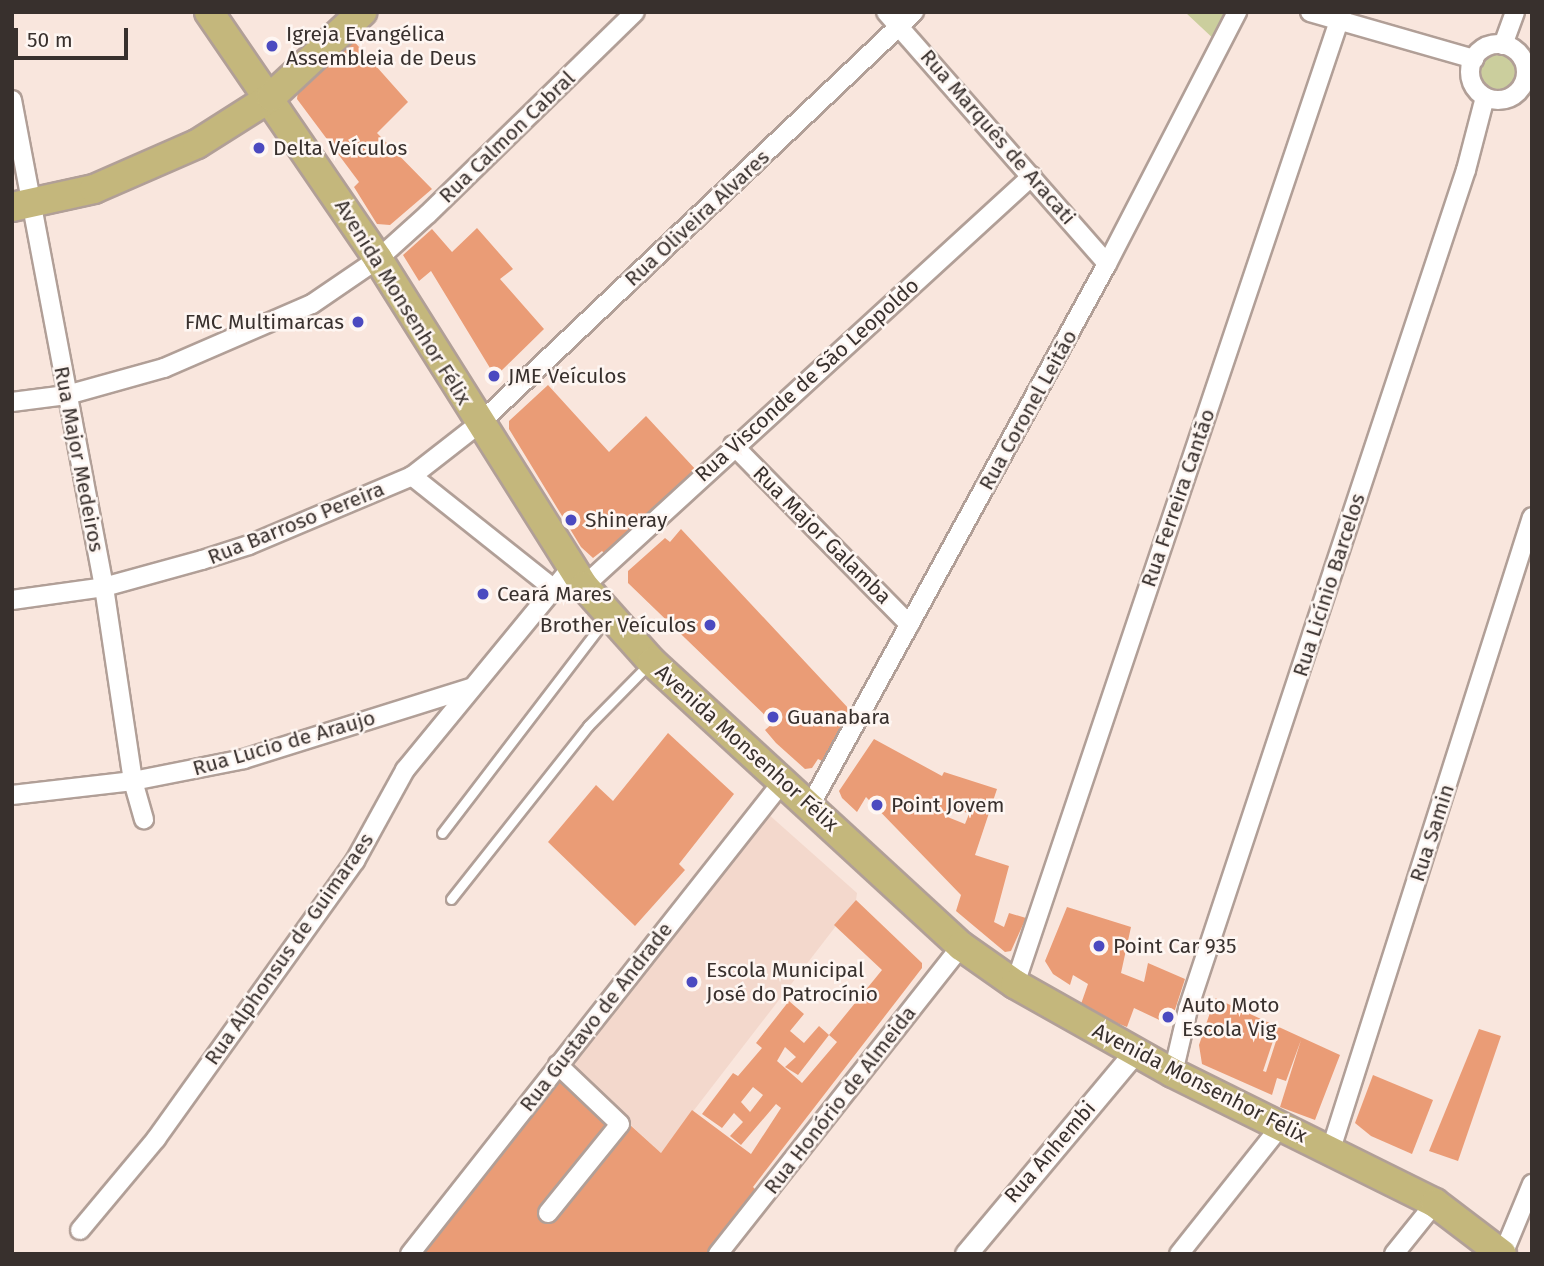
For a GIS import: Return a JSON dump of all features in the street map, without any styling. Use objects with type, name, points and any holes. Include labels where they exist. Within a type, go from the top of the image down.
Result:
[{"type":"main road","name":"Avenida Monsenhor Félix","points":[[209,12],[271,97],[378,259],[578,577],[608,616],[652,662],[811,804],[961,946],[1015,984],[1173,1073],[1280,1127],[1331,1149],[1435,1203],[1503,1254]]},
{"type":"main road","points":[[21,206],[94,189],[162,162],[271,97],[362,12]]},
{"type":"main road","points":[[245,61],[265,66],[307,63]]},
{"type":"main road","points":[[293,130],[293,120],[275,96],[307,63]]},
{"type":"street","name":"Rua Calmon Cabral","points":[[12,402],[67,395],[164,368],[254,333],[312,304],[378,259],[635,12]]},
{"type":"street","name":"Rua Marquês de Aracati","points":[[886,12],[1107,264]]},
{"type":"street","name":"Rua Oliveira Alvares","points":[[480,424],[914,12]]},
{"type":"street","name":"Rua Coronel Leitão","points":[[811,804],[1107,264],[1237,12]]},
{"type":"street","points":[[1310,12],[1340,17],[1474,59]]},
{"type":"street","points":[[1503,45],[1515,12]]},
{"type":"street","name":"Rua Ferreira Cantão","points":[[1015,984],[1340,17]]},
{"type":"street","points":[[1503,45],[1519,53],[1529,80],[1510,98],[1485,97],[1473,85],[1474,59],[1486,48],[1503,45]]},
{"type":"street","name":"Rua Licínio Barcelos","points":[[1173,1073],[1188,1009],[1466,170],[1485,97]]},
{"type":"street","name":"Rua Major Medeiros","points":[[12,100],[21,206],[67,395],[104,587],[133,781],[144,819]]},
{"type":"street","name":"Rua Visconde de São Leopoldo","points":[[578,577],[733,445],[1031,176]]},
{"type":"street","name":"Rua Barroso Pereira","points":[[12,600],[104,587],[249,545],[412,476],[480,424]]},
{"type":"street","name":"Rua Major Galamba","points":[[733,445],[910,625]]},
{"type":"street","points":[[412,476],[554,588]]},
{"type":"street","name":"Rua Samin","points":[[1331,1149],[1532,517]]},
{"type":"street","name":"Rua Alphonsus de Guimaraes","points":[[80,1230],[156,1139],[355,861],[405,770],[554,588],[578,577]]},
{"type":"street","name":"Rua Lucio de Araujo","points":[[12,795],[133,781],[244,759],[470,688]]},
{"type":"street","name":"Rua Gustavo de Andrade","points":[[410,1254],[783,781]]},
{"type":"street","name":"Rua Honório de Almeida","points":[[718,1254],[961,946]]},
{"type":"street","name":"Rua Anhembi","points":[[966,1254],[1135,1052]]},
{"type":"street","points":[[548,1213],[620,1124],[558,1065]]},
{"type":"street","points":[[1179,1254],[1280,1127]]},
{"type":"street","points":[[1503,1254],[1532,1184]]},
{"type":"street","points":[[1394,1254],[1435,1203]]},
{"type":"lane","points":[[442,833],[608,616]]},
{"type":"lane","points":[[451,899],[588,726],[652,662]]},
{"type":"shaded area","points":[[767,813],[857,893],[856,900],[661,1153],[569,1068]]},
{"type":"green space","points":[[1185,12],[1234,12],[1218,43]]},
{"type":"green space","points":[[1498,53],[1511,58],[1516,71],[1511,84],[1498,89],[1485,84],[1480,71],[1485,58]]},
{"type":"building","points":[[351,38],[408,102],[377,133],[432,189],[390,225],[377,224],[354,187],[359,182],[297,99],[298,91]]},
{"type":"building","points":[[477,228],[513,269],[500,279],[544,329],[500,372],[490,368],[431,271],[419,281],[403,255],[432,229],[452,252]]},
{"type":"building","points":[[548,385],[609,452],[646,416],[697,471],[606,555],[602,551],[593,558],[581,547],[509,429],[509,421]]},
{"type":"building","points":[[681,529],[850,710],[822,761],[818,759],[812,768],[805,769],[776,743],[765,730],[773,723],[628,583],[628,571],[665,538],[670,542]]},
{"type":"building","points":[[668,733],[734,794],[679,864],[685,870],[635,926],[548,842],[596,785],[613,801]]},
{"type":"building","points":[[874,739],[942,776],[944,772],[997,789],[975,855],[1009,866],[994,922],[1004,927],[1009,913],[1026,918],[1011,951],[1005,952],[956,911],[961,895],[866,797],[857,812],[842,798],[839,791]],"holes":[[[950,805],[969,814],[965,824],[945,816]]]},
{"type":"building","points":[[856,900],[922,963],[922,968],[753,1187],[759,1193],[707,1254],[422,1254],[561,1079],[611,1126],[539,1214],[549,1224],[629,1124],[661,1153],[692,1110],[751,1154],[781,1108],[776,1104],[741,1145],[730,1136],[743,1122],[734,1113],[722,1128],[702,1114],[733,1073],[738,1076],[762,1048],[756,1043],[789,1001],[804,1014],[790,1031],[804,1043],[819,1026],[829,1035],[882,970],[834,925]],"holes":[[[829,1035],[837,1042],[802,1083],[777,1061],[785,1047],[796,1057],[785,1067],[798,1075]],[[753,1087],[763,1095],[750,1112],[741,1102]]]},
{"type":"building","points":[[1067,907],[1131,927],[1121,973],[1144,982],[1148,963],[1185,979],[1170,1025],[1134,1008],[1127,1027],[1104,1018],[1081,1004],[1088,984],[1073,975],[1070,985],[1053,974],[1045,961]]},
{"type":"building","points":[[1215,998],[1340,1055],[1315,1120],[1280,1107],[1301,1040],[1286,1081],[1277,1078],[1272,1095],[1202,1064],[1199,1045]],"holes":[[[1274,1038],[1277,1038],[1266,1072],[1263,1071]]]},
{"type":"building","points":[[1479,1029],[1501,1036],[1458,1161],[1429,1151]]},
{"type":"building","points":[[1373,1075],[1433,1100],[1412,1154],[1371,1136],[1355,1123]]},
{"type":"place","name":"Igreja Evangélica Assembleia de Deus","points":[[272,46]]},
{"type":"place","name":"Delta Veículos","points":[[259,148]]},
{"type":"place","name":"FMC Multimarcas","points":[[358,322]]},
{"type":"place","name":"JME Veículos","points":[[494,376]]},
{"type":"place","name":"Shineray","points":[[571,520]]},
{"type":"place","name":"Ceará Mares","points":[[483,594]]},
{"type":"place","name":"Brother Veículos","points":[[710,625]]},
{"type":"place","name":"Guanabara","points":[[773,717]]},
{"type":"place","name":"Point Jovem","points":[[877,805]]},
{"type":"place","name":"Point Car 935","points":[[1099,946]]},
{"type":"place","name":"Escola Municipal José do Patrocínio","points":[[692,982]]},
{"type":"place","name":"Auto Moto Escola Vig","points":[[1168,1017]]}]
